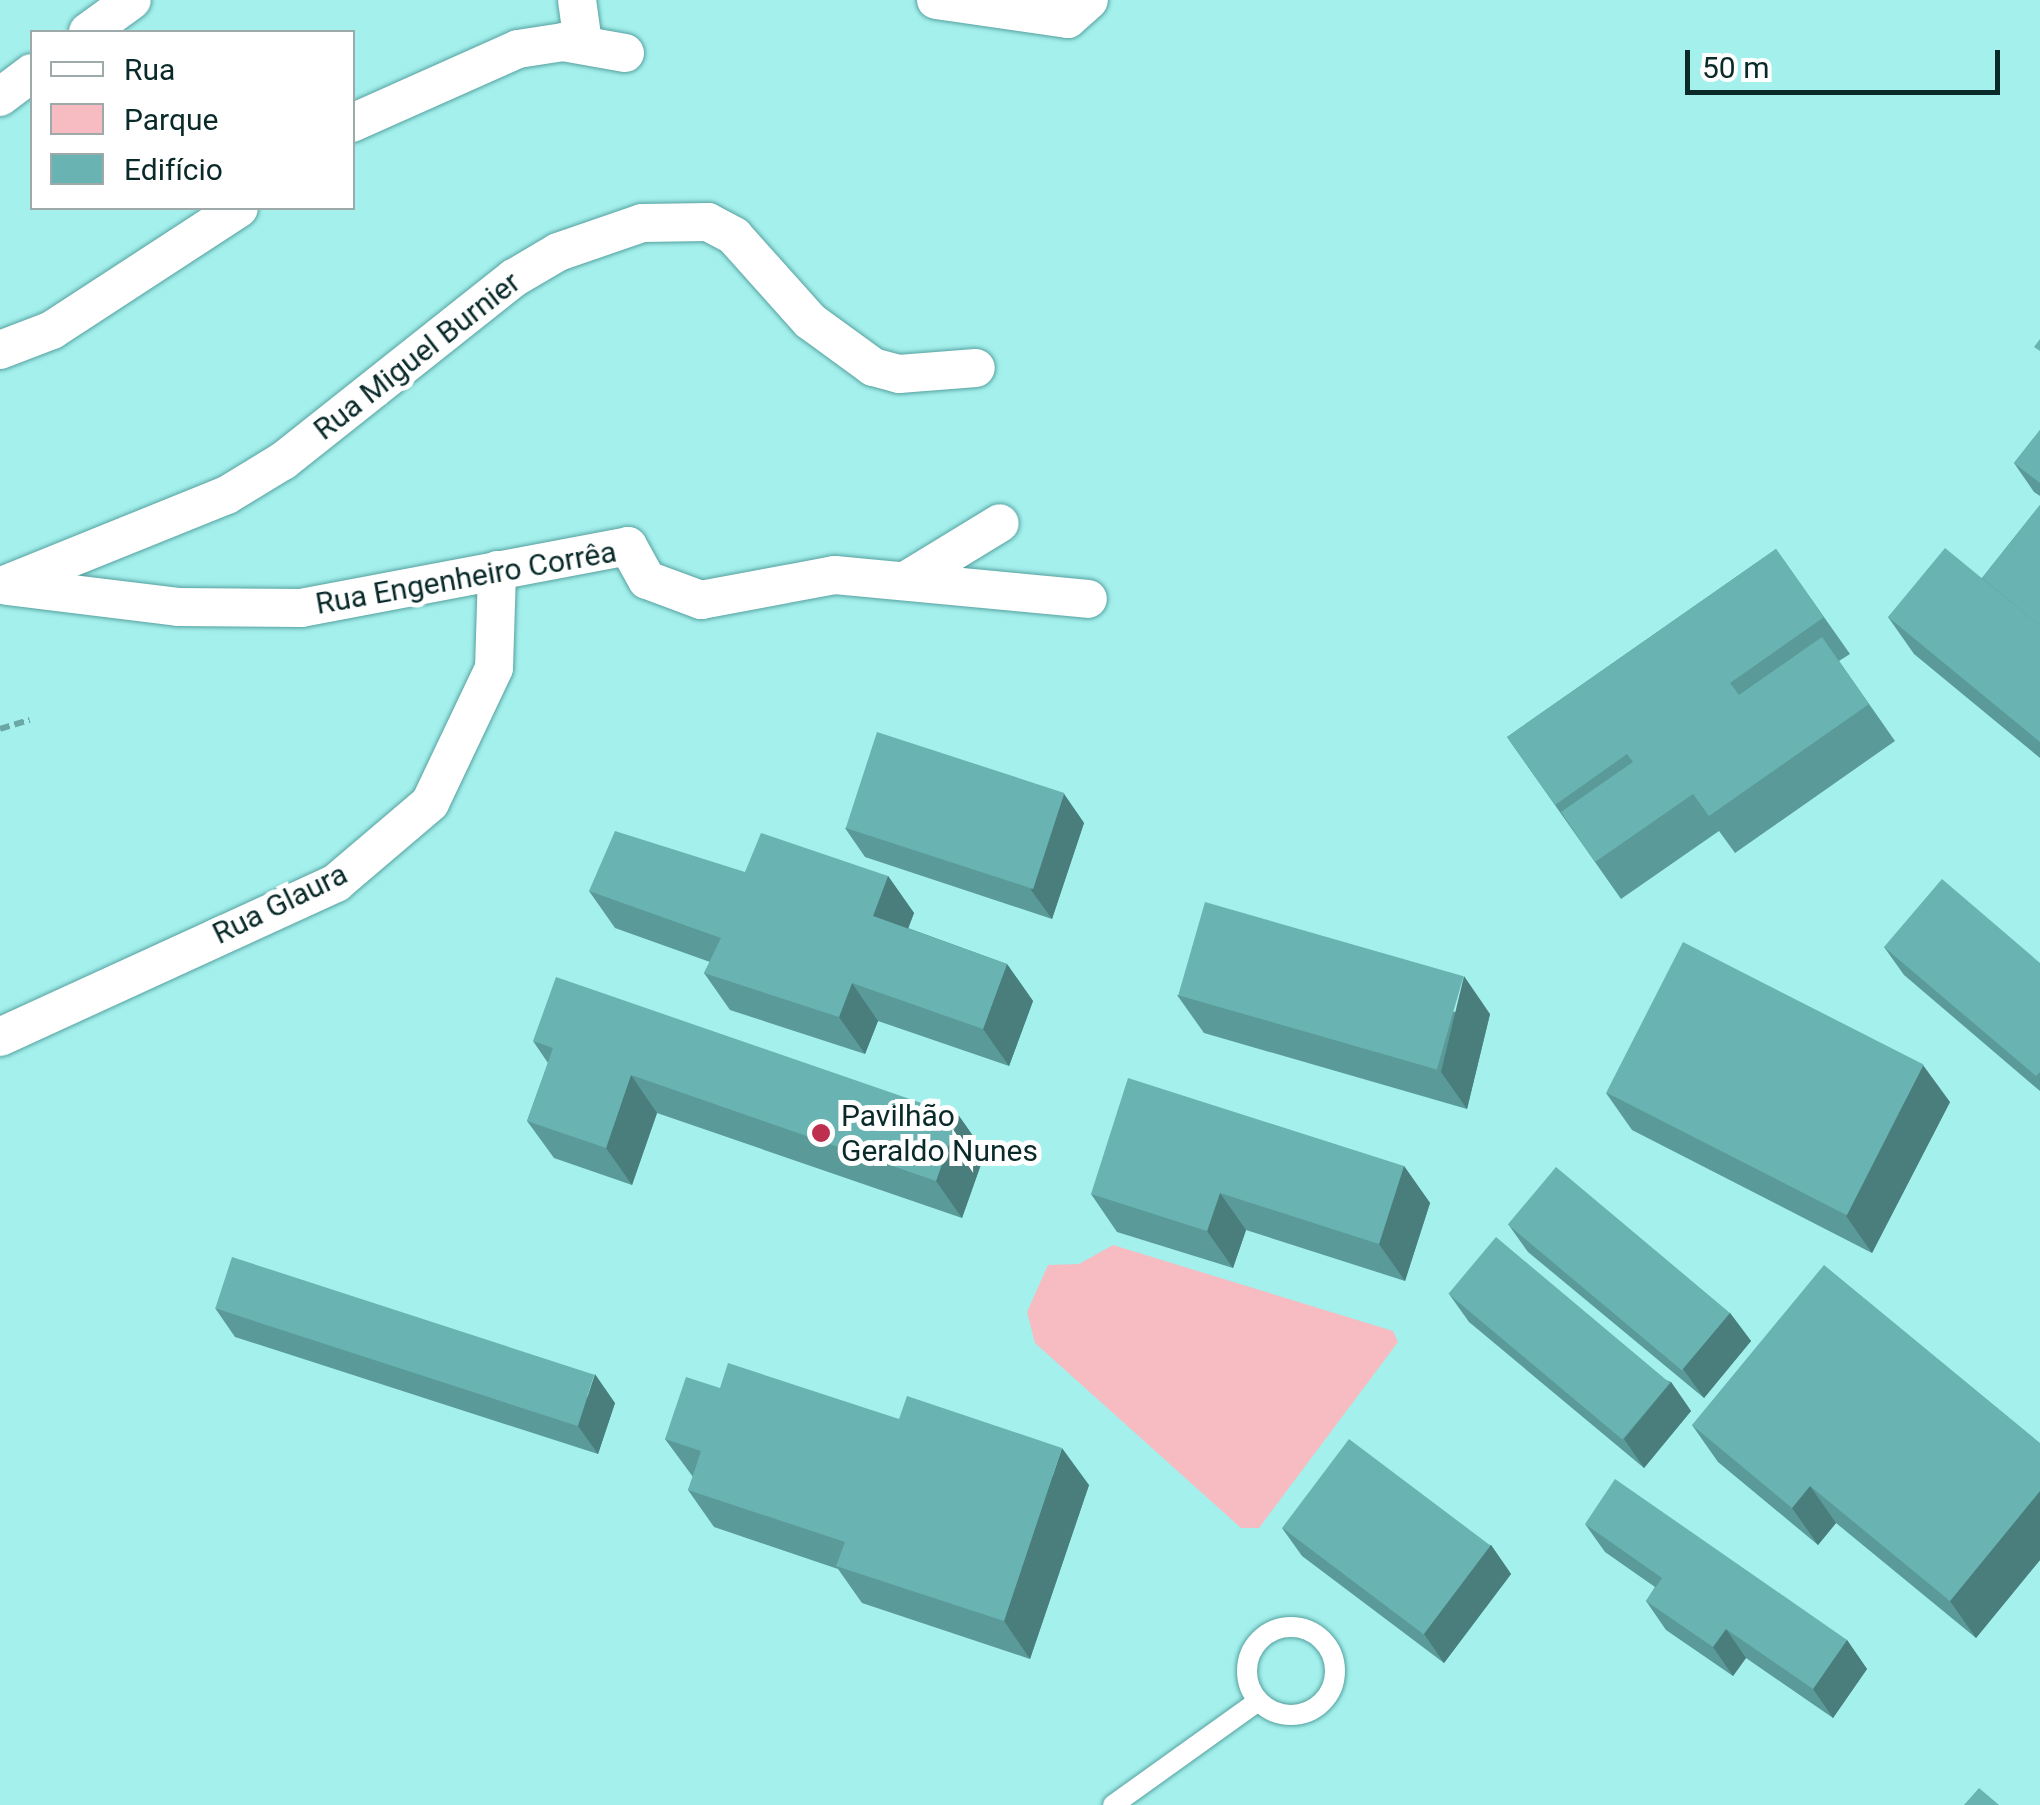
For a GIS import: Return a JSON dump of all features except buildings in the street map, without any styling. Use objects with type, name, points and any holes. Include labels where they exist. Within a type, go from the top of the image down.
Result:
[{"type":"street","points":[[91,30],[132,0]]},
{"type":"street","points":[[577,0],[583,43]]},
{"type":"street","points":[[936,0],[1068,19],[1088,0]]},
{"type":"street","points":[[355,123],[496,56],[541,43],[583,43],[625,53]]},
{"type":"street","points":[[0,96],[30,74]]},
{"type":"street","points":[[0,350],[52,330],[235,210]]},
{"type":"street","name":"Rua Miguel Burnier","points":[[2,586],[227,495],[284,462],[514,278],[558,252],[642,223],[708,222],[734,236],[810,321],[873,367],[899,374],[976,368]]},
{"type":"street","points":[[910,578],[1000,522]]},
{"type":"street","name":"Rua Engenheiro Corrêa","points":[[2,586],[178,607],[301,608],[628,546],[647,580],[701,600],[810,578],[910,578],[1088,599]]},
{"type":"street","name":"Rua Glaura","points":[[0,1037],[336,884],[430,802],[494,668],[497,570]]},
{"type":"lane","points":[[1289,1626],[1326,1644],[1336,1670],[1334,1685],[1314,1709],[1285,1716],[1258,1702],[1246,1673],[1263,1636],[1289,1626]]},
{"type":"lane","points":[[1114,1805],[1258,1702]]},
{"type":"path","points":[[0,728],[30,720]]},
{"type":"green space","points":[[1113,1245],[1393,1331],[1398,1342],[1259,1528],[1241,1528],[1035,1343],[1027,1312],[1048,1265],[1079,1264]]},
{"type":"place","name":"Pavilhão Geraldo Nunes","points":[[821,1133]]}]
